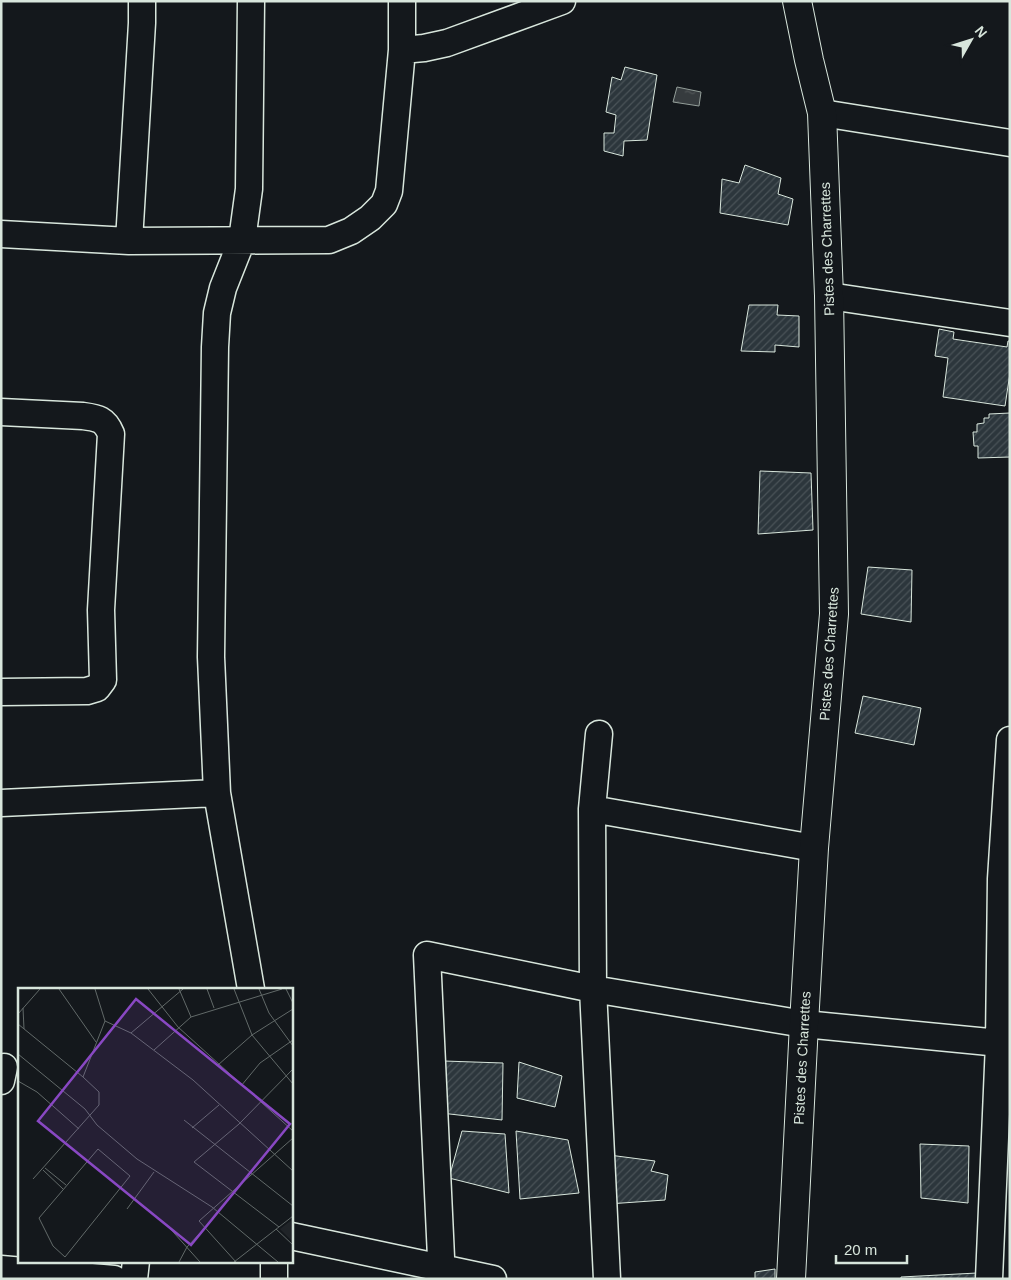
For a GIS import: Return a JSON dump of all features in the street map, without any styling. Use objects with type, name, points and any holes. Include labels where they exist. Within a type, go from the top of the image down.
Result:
[{"type":"main road","name":"Pistes des Charrettes","points":[[791,1279],[814,848],[834,614],[829,296],[822,113],[808,60],[797,1]]},
{"type":"street","points":[[130,242],[142,33],[142,1]]},
{"type":"street","points":[[251,1],[249,189],[242,240],[223,288],[217,313],[211,657],[217,793],[251,988]]},
{"type":"street","points":[[1,234],[130,242],[329,240],[351,231],[370,218],[384,204],[389,191],[402,50],[402,1]]},
{"type":"street","points":[[402,50],[447,43],[562,1]]},
{"type":"street","points":[[822,113],[1010,144]]},
{"type":"street","points":[[829,296],[1010,323]]},
{"type":"street","points":[[1,412],[92,417],[101,420],[108,427],[111,434],[101,610],[103,680],[97,688],[87,691],[1,692]]},
{"type":"street","points":[[599,734],[592,809],[594,989],[607,1279]]},
{"type":"street","points":[[989,1279],[1005,1044],[1005,879],[1010,740]]},
{"type":"street","points":[[1,802],[217,793]]},
{"type":"street","points":[[592,809],[814,848]]},
{"type":"street","points":[[442,1274],[427,955],[594,989],[804,1024],[1005,1044]]},
{"type":"street","points":[[292,1236],[442,1274],[493,1279]]},
{"type":"street","points":[[134,1279],[136,1262]]},
{"type":"street","points":[[274,1262],[274,1279]]},
{"type":"street","points":[[1,1269],[114,1279]]},
{"type":"water","points":[[677,87],[701,92],[699,106],[673,102]]},
{"type":"building","points":[[625,67],[657,75],[647,140],[624,141],[623,156],[604,151],[604,133],[614,133],[616,115],[606,112],[612,77],[621,80]]},
{"type":"building","points":[[745,165],[781,178],[778,194],[793,199],[788,225],[720,213],[722,179],[739,183]]},
{"type":"building","points":[[749,305],[778,305],[777,315],[799,316],[799,347],[775,345],[775,352],[741,351]]},
{"type":"building","points":[[939,329],[954,332],[953,339],[1007,347],[1008,341],[1010,341],[1010,373],[1005,406],[943,397],[948,358],[935,356]]},
{"type":"building","points":[[1010,413],[1010,457],[978,458],[978,446],[974,446],[973,432],[977,432],[977,424],[984,423],[984,418],[989,418],[989,414]]},
{"type":"building","points":[[760,471],[811,473],[813,530],[758,534]]},
{"type":"building","points":[[868,567],[912,570],[911,622],[861,614]]},
{"type":"building","points":[[863,696],[921,708],[914,745],[855,733]]},
{"type":"building","points":[[444,1061],[503,1063],[502,1120],[441,1113]]},
{"type":"building","points":[[519,1062],[562,1076],[555,1107],[517,1098]]},
{"type":"building","points":[[462,1131],[505,1134],[509,1193],[449,1178]]},
{"type":"building","points":[[516,1131],[568,1140],[579,1193],[520,1199]]},
{"type":"building","points":[[920,1144],[969,1146],[968,1203],[921,1198]]},
{"type":"building","points":[[609,1155],[655,1161],[651,1171],[668,1175],[665,1200],[608,1204]]},
{"type":"building","points":[[775,1269],[775,1279],[755,1279],[755,1272]]},
{"type":"building","points":[[977,1273],[976,1279],[901,1279],[901,1277]]}]
